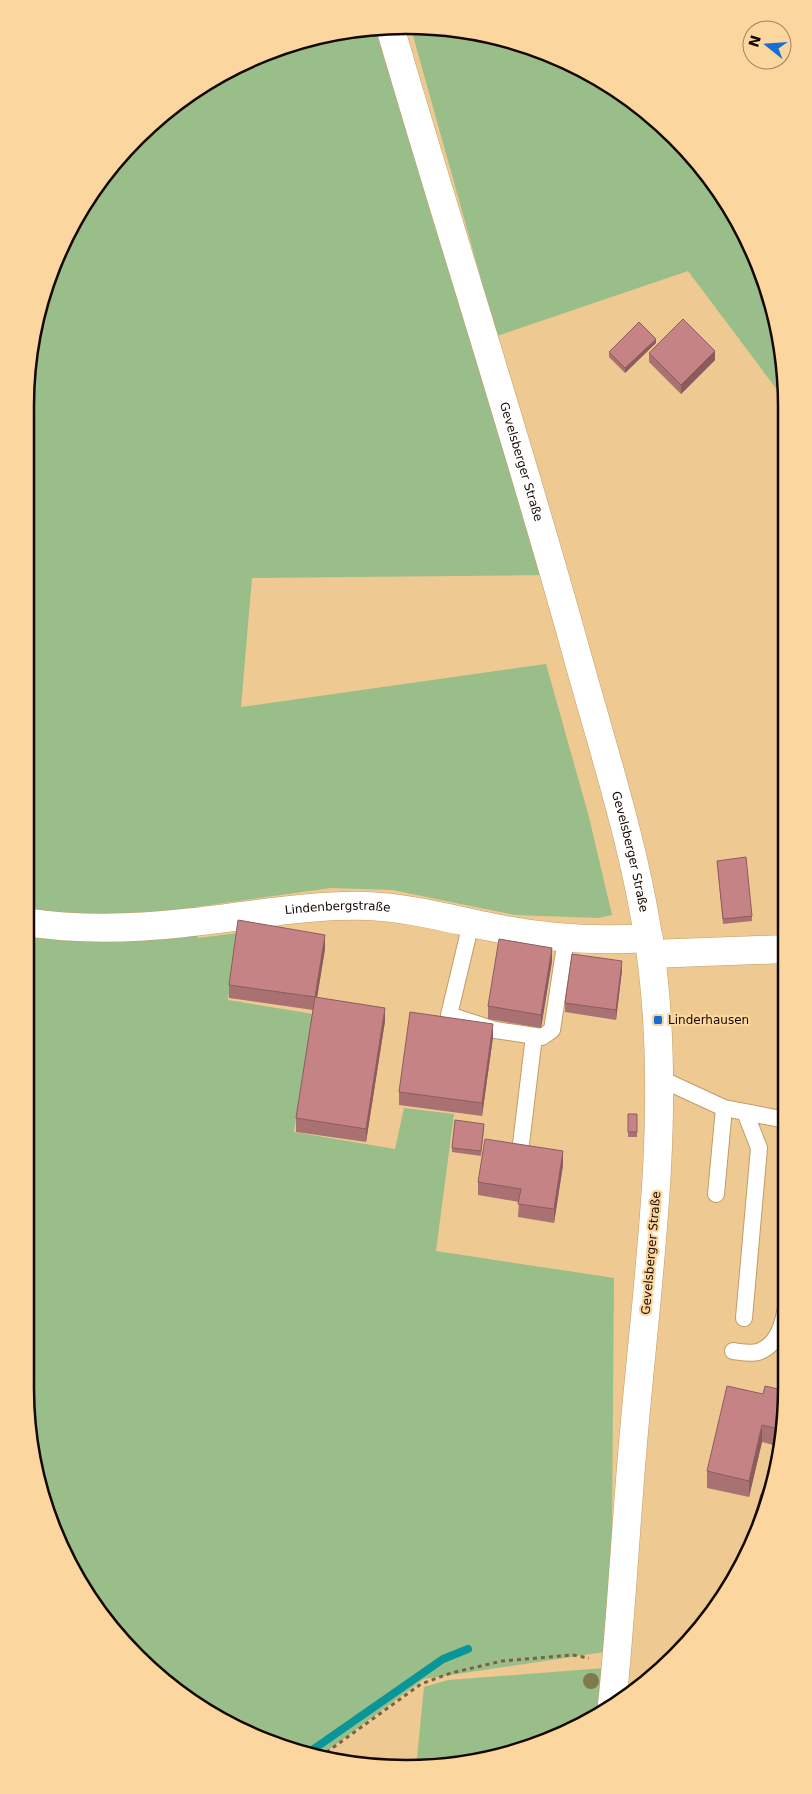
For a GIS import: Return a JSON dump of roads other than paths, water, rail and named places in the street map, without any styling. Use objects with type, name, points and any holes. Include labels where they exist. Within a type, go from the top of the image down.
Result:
[{"type":"main road","name":"Gevelsberger Straße","points":[[392,35],[435,183],[538,514],[617,796],[650,946],[658,1020],[657,1183],[634,1424],[613,1698]]},
{"type":"main road","name":"Lindenbergstraße","points":[[34,923],[58,927],[121,927],[183,924],[331,906],[403,909],[566,939],[650,946],[778,949]]},
{"type":"lane","points":[[471,923],[449,1015],[496,1030],[534,1036],[547,1036],[552,1030],[566,939]]},
{"type":"lane","points":[[520,1144],[534,1036]]},
{"type":"lane","points":[[659,1078],[724,1108],[778,1118]]},
{"type":"lane","points":[[716,1194],[724,1108]]},
{"type":"lane","points":[[744,1318],[759,1148],[746,1112]]},
{"type":"lane","points":[[734,1351],[756,1352],[768,1346],[778,1334]]},
{"type":"waterway","points":[[314,1749],[443,1659],[468,1649]]},
{"type":"place","name":"Linderhausen","points":[[658,1020]]}]
